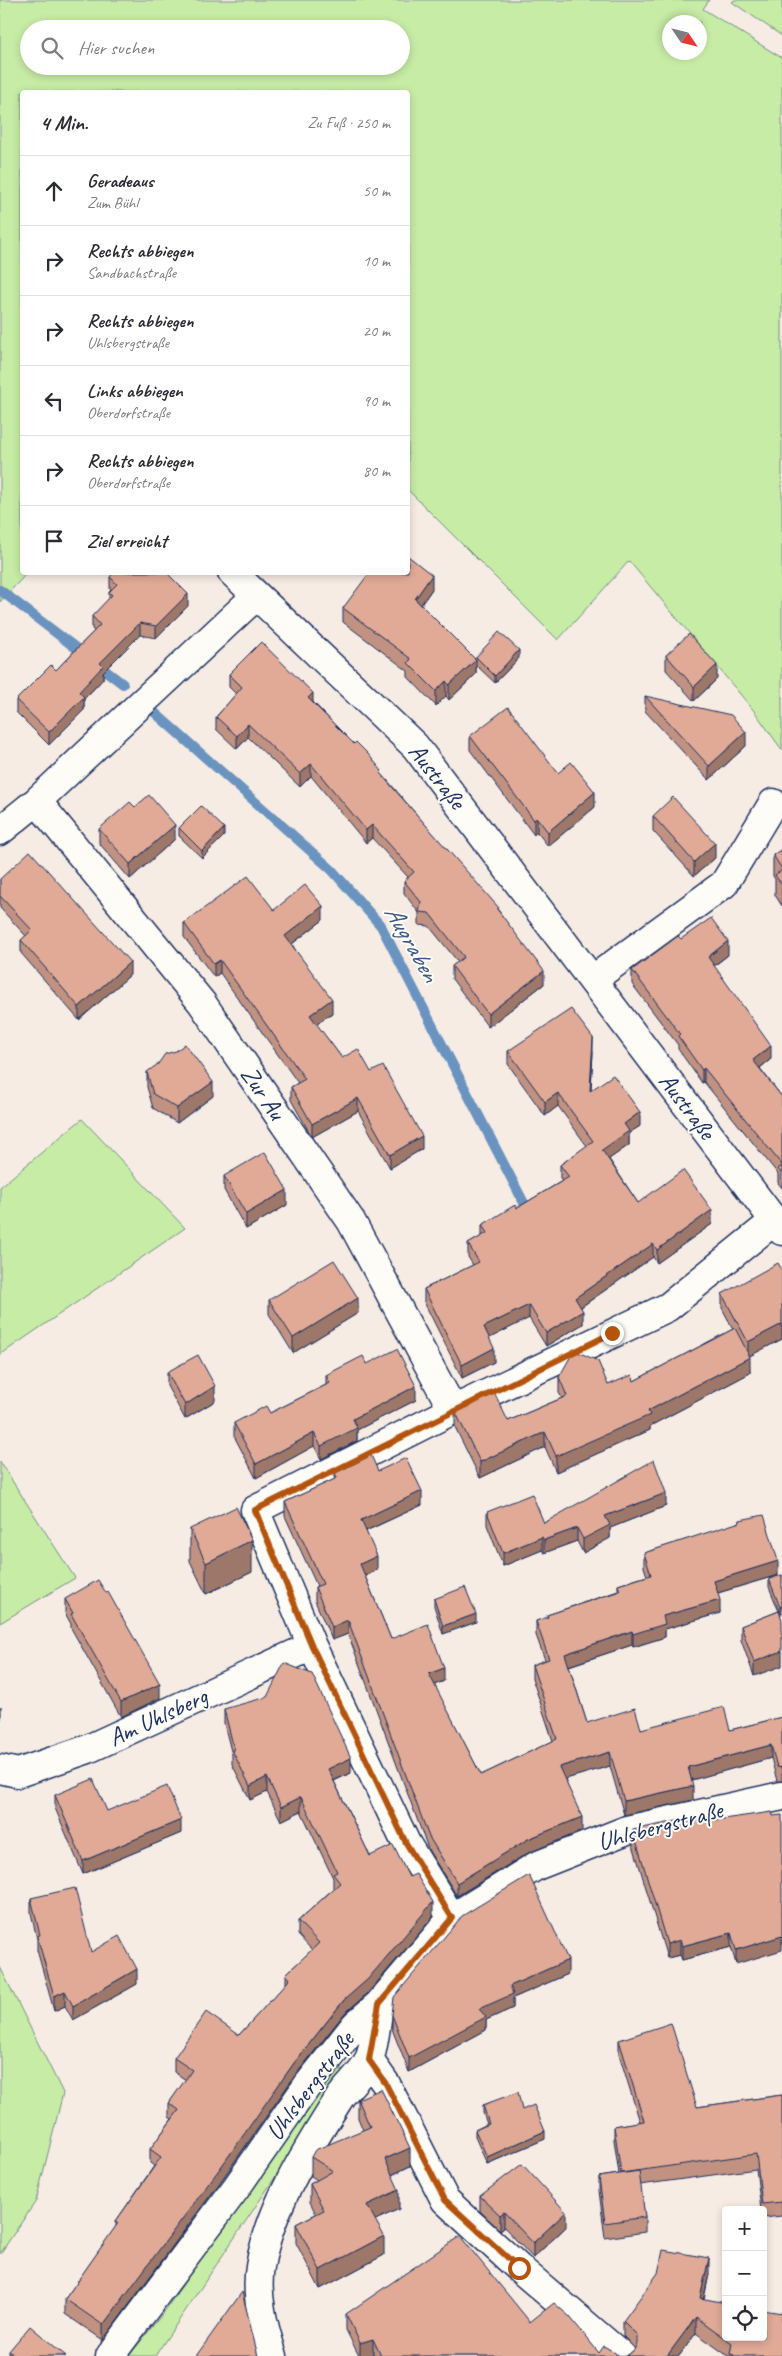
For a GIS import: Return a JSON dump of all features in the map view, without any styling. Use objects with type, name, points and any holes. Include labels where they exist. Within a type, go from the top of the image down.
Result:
[{"type":"street","name":"Austraße","points":[[235,575],[415,746],[778,1226]]},
{"type":"street","points":[[0,832],[37,801],[256,596]]},
{"type":"street","name":"Zur Au","points":[[37,801],[202,1003],[351,1221],[453,1410]]},
{"type":"street","points":[[592,980],[724,884],[773,803]]},
{"type":"street","points":[[452,1918],[406,1843],[312,1646],[255,1510],[453,1410],[668,1307],[778,1226]]},
{"type":"street","name":"Am Uhlsberg","points":[[0,1769],[18,1773],[88,1749],[312,1646]]},
{"type":"street","name":"Uhlsbergstraße","points":[[110,2356],[236,2188],[307,2086],[356,2024],[379,2004],[452,1918],[536,1866],[627,1830],[782,1796]]},
{"type":"street","points":[[273,2356],[264,2330],[260,2297],[260,2267],[285,2190],[340,2097],[369,2060],[379,2004]]},
{"type":"street","points":[[369,2060],[386,2084],[445,2200],[519,2268],[622,2356]]},
{"type":"green space","points":[[0,0],[709,0],[703,9],[782,58],[782,750],[755,712],[629,561],[558,640],[410,492],[410,90],[20,90],[20,575],[25,575],[0,602]]},
{"type":"green space","points":[[734,0],[782,0],[782,36],[732,2]]},
{"type":"green space","points":[[82,1119],[185,1228],[0,1355],[0,1187]]},
{"type":"green space","points":[[0,1462],[75,1578],[0,1623]]},
{"type":"green space","points":[[0,1967],[63,2093],[36,2201],[0,2254]]},
{"type":"green space","points":[[348,2069],[155,2356],[129,2356],[164,2312],[289,2129],[339,2071]]},
{"type":"building","points":[[410,558],[432,575],[415,599],[476,660],[449,685],[446,681],[436,691],[408,663],[411,659],[343,608],[368,575],[410,575]]},
{"type":"building","points":[[112,575],[169,575],[188,594],[156,626],[140,623],[100,663],[103,666],[79,692],[84,697],[49,732],[16,700],[51,665],[56,670],[100,625],[92,616],[112,595],[109,592],[117,584],[110,577]]},
{"type":"building","points":[[499,632],[519,650],[495,676],[476,657]]},
{"type":"building","points":[[689,634],[717,665],[694,687],[666,655]]},
{"type":"building","points":[[261,642],[313,693],[308,698],[354,744],[356,742],[368,754],[382,771],[380,773],[499,908],[497,909],[544,971],[488,1014],[452,966],[464,957],[429,913],[419,912],[421,902],[404,881],[414,872],[372,825],[366,830],[311,764],[300,774],[248,724],[237,736],[216,717],[242,687],[229,674]]},
{"type":"building","points":[[645,696],[731,715],[746,732],[709,766]]},
{"type":"building","points":[[508,707],[558,773],[571,762],[595,792],[548,832],[537,818],[534,820],[470,736]]},
{"type":"building","points":[[149,795],[175,825],[130,864],[99,829],[130,802],[135,807]]},
{"type":"building","points":[[673,797],[715,843],[694,862],[653,816]]},
{"type":"building","points":[[201,806],[224,828],[202,851],[179,828]]},
{"type":"building","points":[[782,849],[782,869],[773,855]]},
{"type":"building","points":[[30,851],[130,962],[79,1007],[21,940],[32,930],[0,896],[0,879]]},
{"type":"building","points":[[782,870],[782,885],[775,875]]},
{"type":"building","points":[[248,876],[274,910],[305,885],[323,906],[285,936],[332,999],[310,1015],[342,1058],[358,1049],[371,1072],[383,1066],[422,1136],[390,1155],[358,1098],[312,1124],[291,1087],[305,1079],[220,960],[214,964],[184,923]]},
{"type":"building","points":[[711,918],[728,941],[708,957],[771,1046],[753,1060],[782,1097],[782,1165],[704,1068],[702,1070],[678,1036],[680,1034],[632,970],[678,936],[681,939]]},
{"type":"building","points":[[571,1009],[593,1038],[590,1091],[613,1075],[640,1112],[624,1124],[629,1131],[602,1150],[638,1203],[683,1170],[712,1210],[657,1250],[653,1244],[575,1298],[583,1311],[546,1333],[529,1305],[484,1327],[494,1348],[462,1365],[424,1289],[479,1262],[468,1244],[487,1233],[482,1225],[515,1205],[517,1208],[569,1177],[560,1165],[593,1141],[558,1093],[545,1102],[508,1051]]},
{"type":"building","points":[[185,1044],[213,1082],[177,1108],[153,1094],[147,1072],[158,1064],[165,1054],[176,1051]]},
{"type":"building","points":[[265,1152],[287,1190],[246,1214],[224,1176]]},
{"type":"building","points":[[782,1166],[782,1174],[778,1169]]},
{"type":"building","points":[[334,1260],[358,1298],[293,1338],[269,1300]]},
{"type":"building","points":[[778,1263],[782,1270],[782,1324],[748,1342],[722,1294]]},
{"type":"building","points":[[735,1328],[750,1357],[648,1411],[650,1415],[556,1456],[545,1432],[480,1462],[455,1411],[494,1392],[508,1421],[567,1396],[559,1377],[572,1354],[578,1352],[598,1361],[608,1385],[632,1375],[634,1381]]},
{"type":"building","points":[[397,1349],[416,1386],[353,1419],[357,1428],[321,1446],[314,1433],[256,1464],[234,1423],[266,1406],[270,1413],[330,1383],[326,1375],[363,1356],[367,1364]]},
{"type":"building","points":[[198,1355],[215,1386],[185,1405],[167,1372]]},
{"type":"building","points":[[371,1455],[378,1471],[406,1458],[422,1491],[361,1520],[377,1556],[360,1564],[391,1639],[428,1624],[444,1668],[429,1674],[481,1775],[557,1739],[532,1665],[549,1659],[536,1621],[548,1617],[547,1615],[620,1591],[618,1585],[651,1575],[644,1553],[740,1522],[740,1520],[764,1515],[778,1561],[714,1581],[720,1600],[663,1616],[665,1624],[633,1634],[632,1631],[565,1654],[587,1723],[635,1708],[641,1729],[724,1707],[730,1730],[782,1717],[782,1768],[777,1767],[771,1745],[688,1767],[693,1786],[624,1801],[610,1752],[559,1767],[582,1817],[528,1839],[457,1883],[429,1837],[348,1620],[332,1627],[315,1587],[323,1584],[285,1502],[337,1478],[335,1473]]},
{"type":"building","points":[[654,1460],[666,1493],[605,1516],[610,1525],[583,1539],[577,1528],[544,1540],[542,1537],[503,1553],[487,1512],[532,1494],[544,1523]]},
{"type":"building","points":[[236,1507],[252,1540],[206,1563],[190,1529]]},
{"type":"building","points":[[782,1575],[782,1606],[780,1607],[769,1579]]},
{"type":"building","points":[[98,1580],[106,1593],[108,1592],[160,1684],[121,1702],[71,1614],[73,1613],[65,1599]]},
{"type":"building","points":[[465,1587],[476,1614],[443,1626],[434,1599]]},
{"type":"building","points":[[779,1611],[782,1620],[782,1651],[754,1662],[741,1626]]},
{"type":"building","points":[[284,1663],[312,1674],[351,1758],[328,1769],[370,1856],[393,1845],[409,1877],[416,1874],[433,1902],[368,1979],[344,2000],[294,2063],[221,2167],[103,2325],[65,2299],[161,2157],[150,2149],[179,2110],[169,2103],[192,2070],[174,2058],[206,2012],[239,2035],[290,1979],[286,1974],[319,1943],[298,1921],[340,1883],[333,1874],[337,1872],[301,1797],[281,1807],[267,1777],[250,1786],[232,1750],[234,1749],[224,1709],[267,1697]]},
{"type":"building","points":[[93,1779],[107,1811],[167,1786],[181,1820],[83,1861],[55,1795]]},
{"type":"building","points":[[772,1812],[773,1816],[782,1815],[782,1936],[736,1950],[731,1933],[682,1946],[680,1940],[667,1944],[633,1830],[701,1816],[702,1822]]},
{"type":"building","points":[[529,1875],[568,1960],[510,1986],[513,1994],[479,2009],[486,2017],[409,2058],[392,2015],[394,1997],[462,1916]]},
{"type":"building","points":[[75,1888],[91,1952],[119,1936],[137,1969],[73,2006],[65,1991],[54,1996],[37,1936],[40,1935],[31,1898]]},
{"type":"building","points":[[671,2023],[697,2107],[782,2095],[782,2202],[762,2204],[756,2154],[621,2173],[614,2126],[644,2121],[619,2040]]},
{"type":"building","points":[[381,2089],[410,2148],[385,2159],[399,2190],[367,2205],[384,2236],[320,2270],[296,2224],[324,2210],[310,2184],[333,2171],[311,2157],[315,2150],[370,2127],[358,2099]]},
{"type":"building","points":[[518,2092],[522,2110],[534,2105],[545,2131],[487,2157],[475,2130],[489,2124],[483,2105]]},
{"type":"building","points":[[522,2164],[566,2212],[533,2243],[504,2212],[500,2215],[480,2196]]},
{"type":"building","points":[[639,2171],[645,2217],[605,2223],[599,2177]]},
{"type":"building","points":[[460,2236],[530,2322],[554,2303],[570,2317],[599,2353],[604,2346],[620,2356],[381,2356],[373,2339],[360,2343],[346,2314]]},
{"type":"building","points":[[663,2250],[709,2258],[700,2298],[722,2302],[722,2336],[696,2317],[667,2356],[620,2356],[628,2355],[634,2350],[637,2343],[637,2335],[623,2321],[658,2273]]},
{"type":"building","points":[[242,2292],[258,2356],[196,2356]]},
{"type":"building","points":[[767,2311],[782,2313],[782,2356],[733,2356],[730,2354],[732,2343],[729,2341],[767,2341]]},
{"type":"building","points":[[30,2326],[66,2356],[15,2356],[9,2351]]},
{"type":"waterway","name":"Augraben","points":[[0,590],[123,684]]},
{"type":"waterway","name":"Augraben","points":[[153,711],[332,870],[381,926],[525,1205]]},
{"type":"route","points":[[519,2268],[445,2200],[386,2084],[369,2060],[379,2004],[452,1918],[406,1843],[312,1646],[255,1510],[453,1410],[612,1333]]}]
